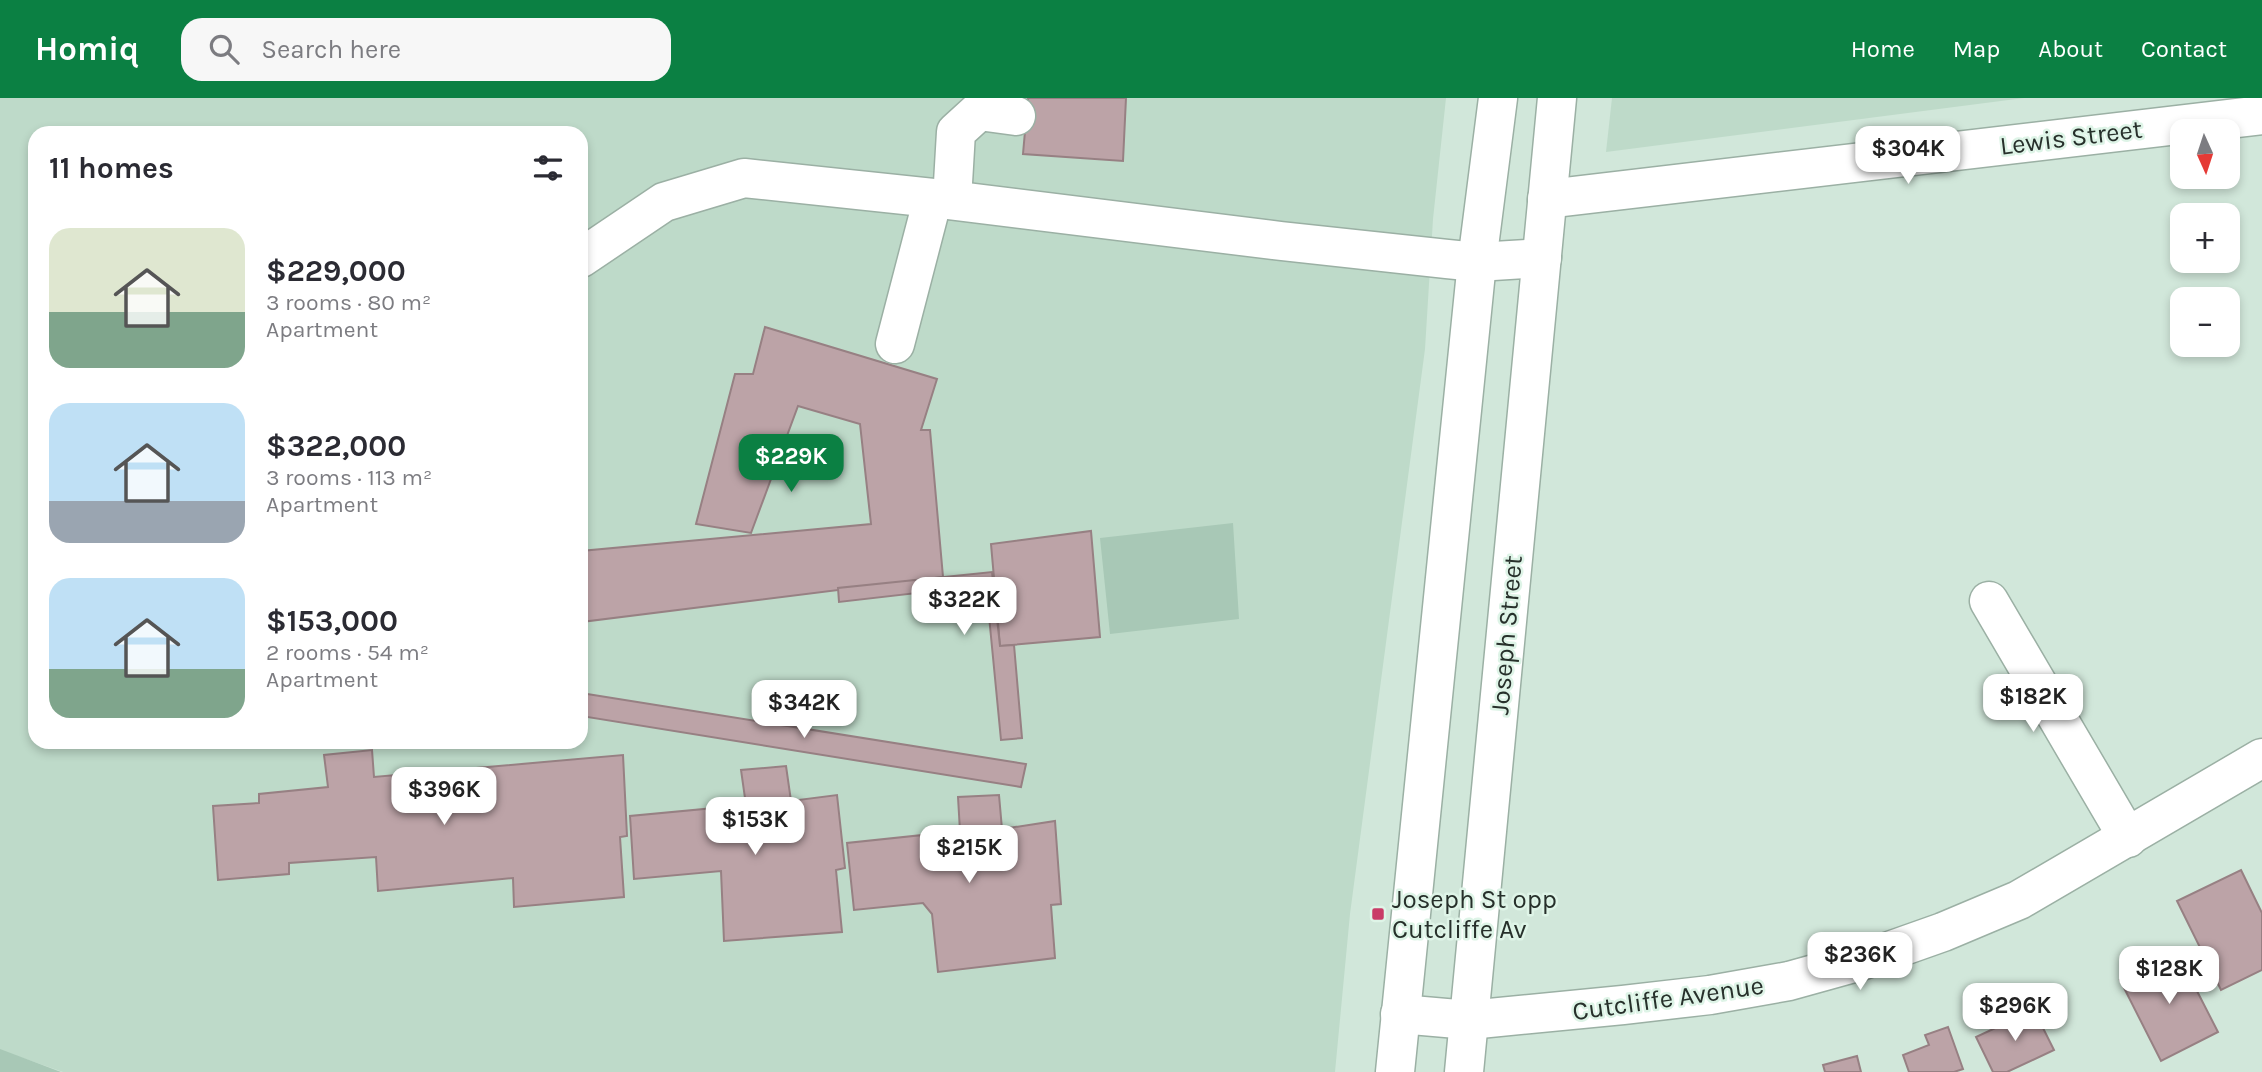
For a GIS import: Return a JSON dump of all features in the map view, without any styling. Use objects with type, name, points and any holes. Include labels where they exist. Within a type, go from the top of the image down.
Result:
[{"type":"main road","points":[[1395,1072],[1477,262],[1498,98]]},
{"type":"main road","name":"Joseph Street","points":[[1464,1072],[1557,98]]},
{"type":"main road","name":"Lewis Street","points":[[1547,199],[2244,110]]},
{"type":"main road","points":[[895,344],[942,199],[956,132],[979,111],[1016,116]]},
{"type":"main road","points":[[588,253],[664,202],[744,178],[942,199],[1292,243],[1477,262],[1542,258]]},
{"type":"main road","points":[[1989,601],[2128,838]]},
{"type":"main road","name":"Cutcliffe Avenue","points":[[1401,1014],[1469,1020],[1542,1014],[1710,995],[1789,981],[1837,967],[1943,932],[2019,900],[2262,758]]},
{"type":"shaded area","points":[[0,98],[1446,98],[1433,219],[1425,349],[1350,914],[1335,1072],[63,1072],[0,1050]]},
{"type":"shaded area","points":[[1612,98],[2024,98],[1606,152]]},
{"type":"shaded area","points":[[1233,523],[1239,619],[1110,634],[1100,538]]},
{"type":"shaded area","points":[[0,1049],[61,1072],[0,1072]]},
{"type":"building","points":[[1028,98],[1126,98],[1123,161],[1023,154]]},
{"type":"building","points":[[765,327],[937,379],[921,430],[930,430],[943,577],[588,621],[588,550],[871,524],[860,424],[798,406],[751,533],[696,524],[735,374],[753,374]]},
{"type":"building","points":[[1091,531],[1100,637],[1000,646],[991,544]]},
{"type":"building","points":[[992,572],[1000,646],[1014,645],[1022,738],[1001,740],[986,585],[839,602],[838,588]]},
{"type":"building","points":[[588,694],[1026,764],[1021,787],[588,717]]},
{"type":"building","points":[[372,750],[374,777],[623,755],[627,836],[620,837],[624,897],[514,907],[513,878],[378,891],[376,857],[289,863],[289,874],[218,880],[213,806],[259,803],[259,794],[328,787],[324,755]]},
{"type":"building","points":[[786,766],[791,801],[837,795],[845,868],[836,870],[842,932],[724,941],[721,871],[634,879],[630,816],[746,805],[741,770]]},
{"type":"building","points":[[999,795],[1002,829],[1055,821],[1061,904],[1051,905],[1055,958],[938,972],[932,914],[923,903],[854,910],[847,843],[960,831],[958,797]]},
{"type":"building","points":[[2241,870],[2262,913],[2262,970],[2221,990],[2177,901]]},
{"type":"building","points":[[2177,952],[2218,1032],[2161,1061],[2120,980]]},
{"type":"building","points":[[2034,1010],[2054,1050],[2007,1072],[1993,1072],[1976,1037]]},
{"type":"building","points":[[1948,1027],[1963,1069],[1954,1072],[1909,1072],[1903,1055],[1929,1045],[1925,1035]]},
{"type":"building","points":[[1857,1056],[1861,1072],[1825,1072],[1823,1065]]},
{"type":"place","name":"Joseph St opp Cutcliffe Av","points":[[1378,914]]}]
